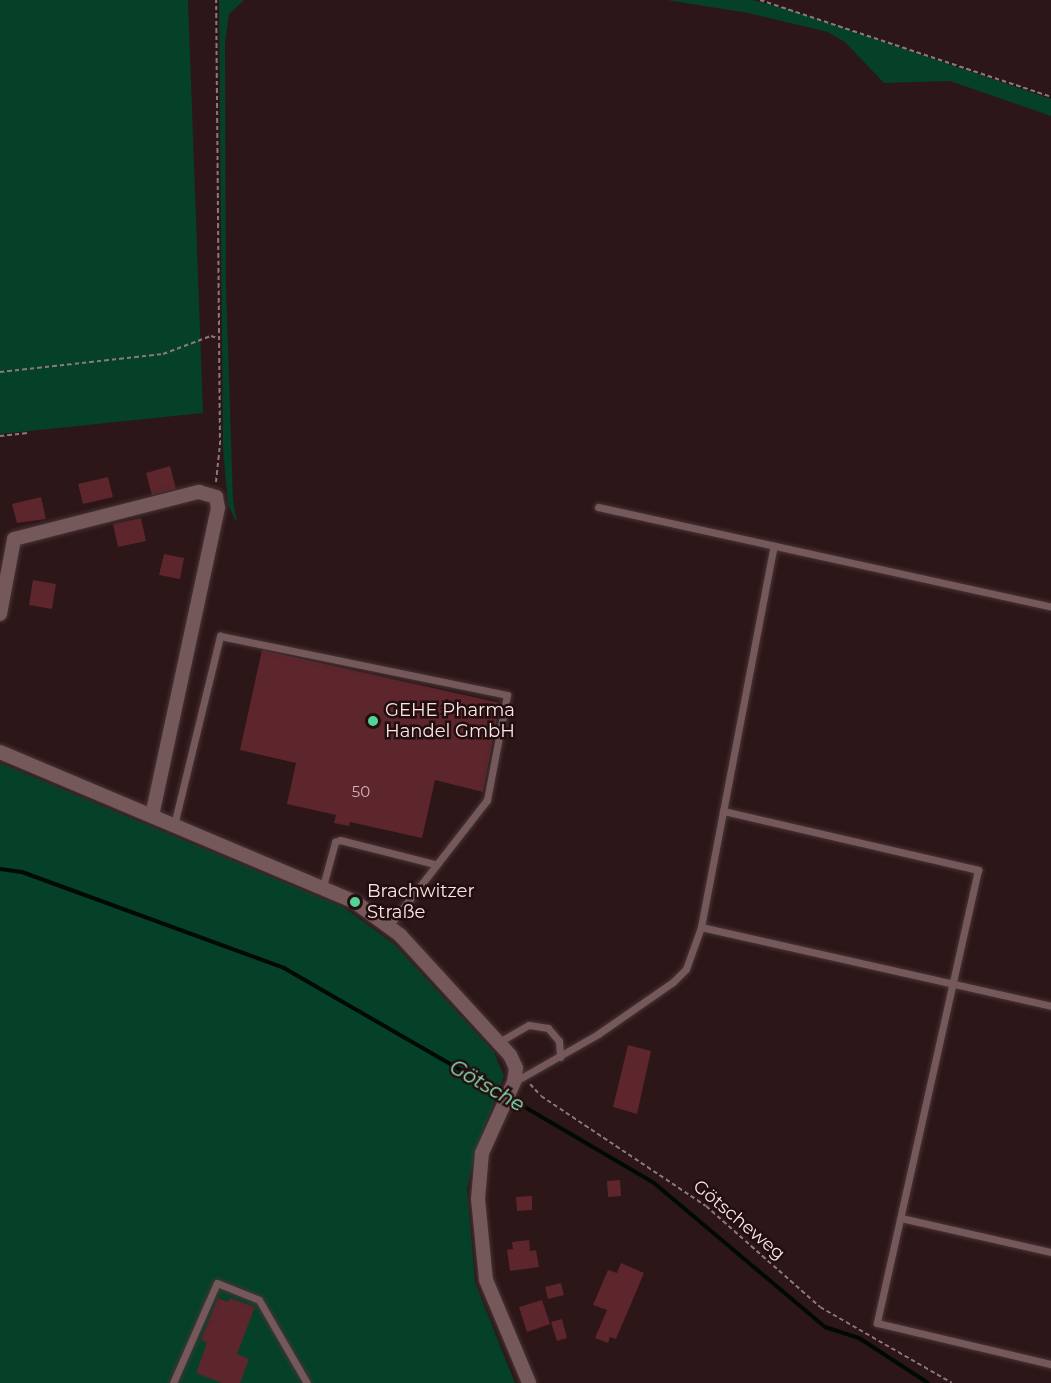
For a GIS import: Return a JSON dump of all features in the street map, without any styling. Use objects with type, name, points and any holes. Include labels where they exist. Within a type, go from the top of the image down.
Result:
[{"type":"street","points":[[0,614],[14,539],[200,492],[212,493],[218,508],[152,815]]},
{"type":"street","points":[[0,752],[323,886],[355,902],[389,926],[499,1041],[516,1068],[519,1080],[501,1111],[482,1153],[478,1199],[486,1280],[529,1383]]},
{"type":"lane","points":[[598,507],[1051,607]]},
{"type":"lane","points":[[519,1080],[560,1058],[673,982],[686,969],[700,927],[774,546]]},
{"type":"lane","points":[[174,825],[220,636],[225,634],[507,695],[491,791],[389,926]]},
{"type":"lane","points":[[723,811],[978,870],[877,1323],[1051,1364]]},
{"type":"lane","points":[[323,886],[335,842],[340,840],[435,864]]},
{"type":"lane","points":[[700,927],[1051,1006]]},
{"type":"lane","points":[[499,1041],[529,1025],[548,1028],[558,1041],[560,1058]]},
{"type":"lane","points":[[901,1218],[1051,1252]]},
{"type":"lane","points":[[173,1383],[217,1283],[259,1300],[307,1383]]},
{"type":"path","points":[[212,493],[220,445],[216,0]]},
{"type":"path","points":[[760,0],[1051,97]]},
{"type":"path","points":[[0,372],[163,354],[211,336],[219,338]]},
{"type":"path","points":[[0,436],[28,433]]},
{"type":"path","name":"Götscheweg","points":[[519,1080],[706,1206],[820,1307],[952,1383]]},
{"type":"green space","points":[[0,0],[188,0],[203,413],[0,434]]},
{"type":"green space","points":[[219,0],[244,0],[229,14],[225,42],[226,287],[233,500],[237,523],[228,505],[223,447]]},
{"type":"green space","points":[[667,0],[752,0],[791,10],[1051,99],[1051,116],[950,81],[884,83],[845,42],[828,32],[748,13]]},
{"type":"green space","points":[[0,763],[343,907],[394,944],[494,1052],[504,1076],[476,1151],[467,1189],[475,1282],[515,1383],[0,1383]]},
{"type":"building","points":[[170,466],[176,489],[152,495],[146,473]]},
{"type":"building","points":[[108,477],[113,497],[83,504],[78,484]]},
{"type":"building","points":[[41,497],[46,519],[17,523],[12,504]]},
{"type":"building","points":[[141,518],[146,541],[118,547],[113,524]]},
{"type":"building","points":[[164,554],[184,558],[180,579],[159,575]]},
{"type":"building","points":[[33,580],[56,584],[52,609],[29,605]]},
{"type":"building","name":"GEHE Pharma Handel GmbH","points":[[262,650],[500,703],[483,792],[435,780],[422,838],[350,822],[349,826],[334,823],[336,815],[287,804],[296,763],[240,750]]},
{"type":"building","points":[[628,1045],[651,1051],[637,1114],[613,1107]]},
{"type":"building","points":[[620,1180],[621,1196],[608,1197],[607,1181]]},
{"type":"building","points":[[532,1196],[532,1210],[517,1211],[516,1197]]},
{"type":"building","points":[[529,1240],[530,1251],[536,1250],[539,1267],[510,1271],[507,1250],[513,1249],[512,1242]]},
{"type":"building","points":[[621,1263],[644,1273],[616,1339],[610,1337],[608,1343],[595,1338],[607,1310],[593,1305],[608,1270],[617,1273]]},
{"type":"building","points":[[561,1283],[564,1295],[548,1299],[545,1287]]},
{"type":"building","points":[[218,1298],[228,1302],[230,1298],[255,1307],[237,1354],[249,1359],[240,1383],[222,1383],[196,1373],[207,1343],[201,1340]]},
{"type":"building","points":[[542,1300],[550,1324],[527,1332],[519,1307]]},
{"type":"building","points":[[562,1319],[567,1338],[557,1341],[551,1322]]},
{"type":"waterway","name":"Götsche","points":[[0,869],[22,872],[284,968],[504,1095]]},
{"type":"waterway","name":"Götsche","points":[[511,1099],[654,1183],[825,1327],[859,1338],[928,1383]]},
{"type":"place","name":"GEHE Pharma Handel GmbH","points":[[373,721]]},
{"type":"place","name":"Brachwitzer Straße","points":[[355,902]]}]
